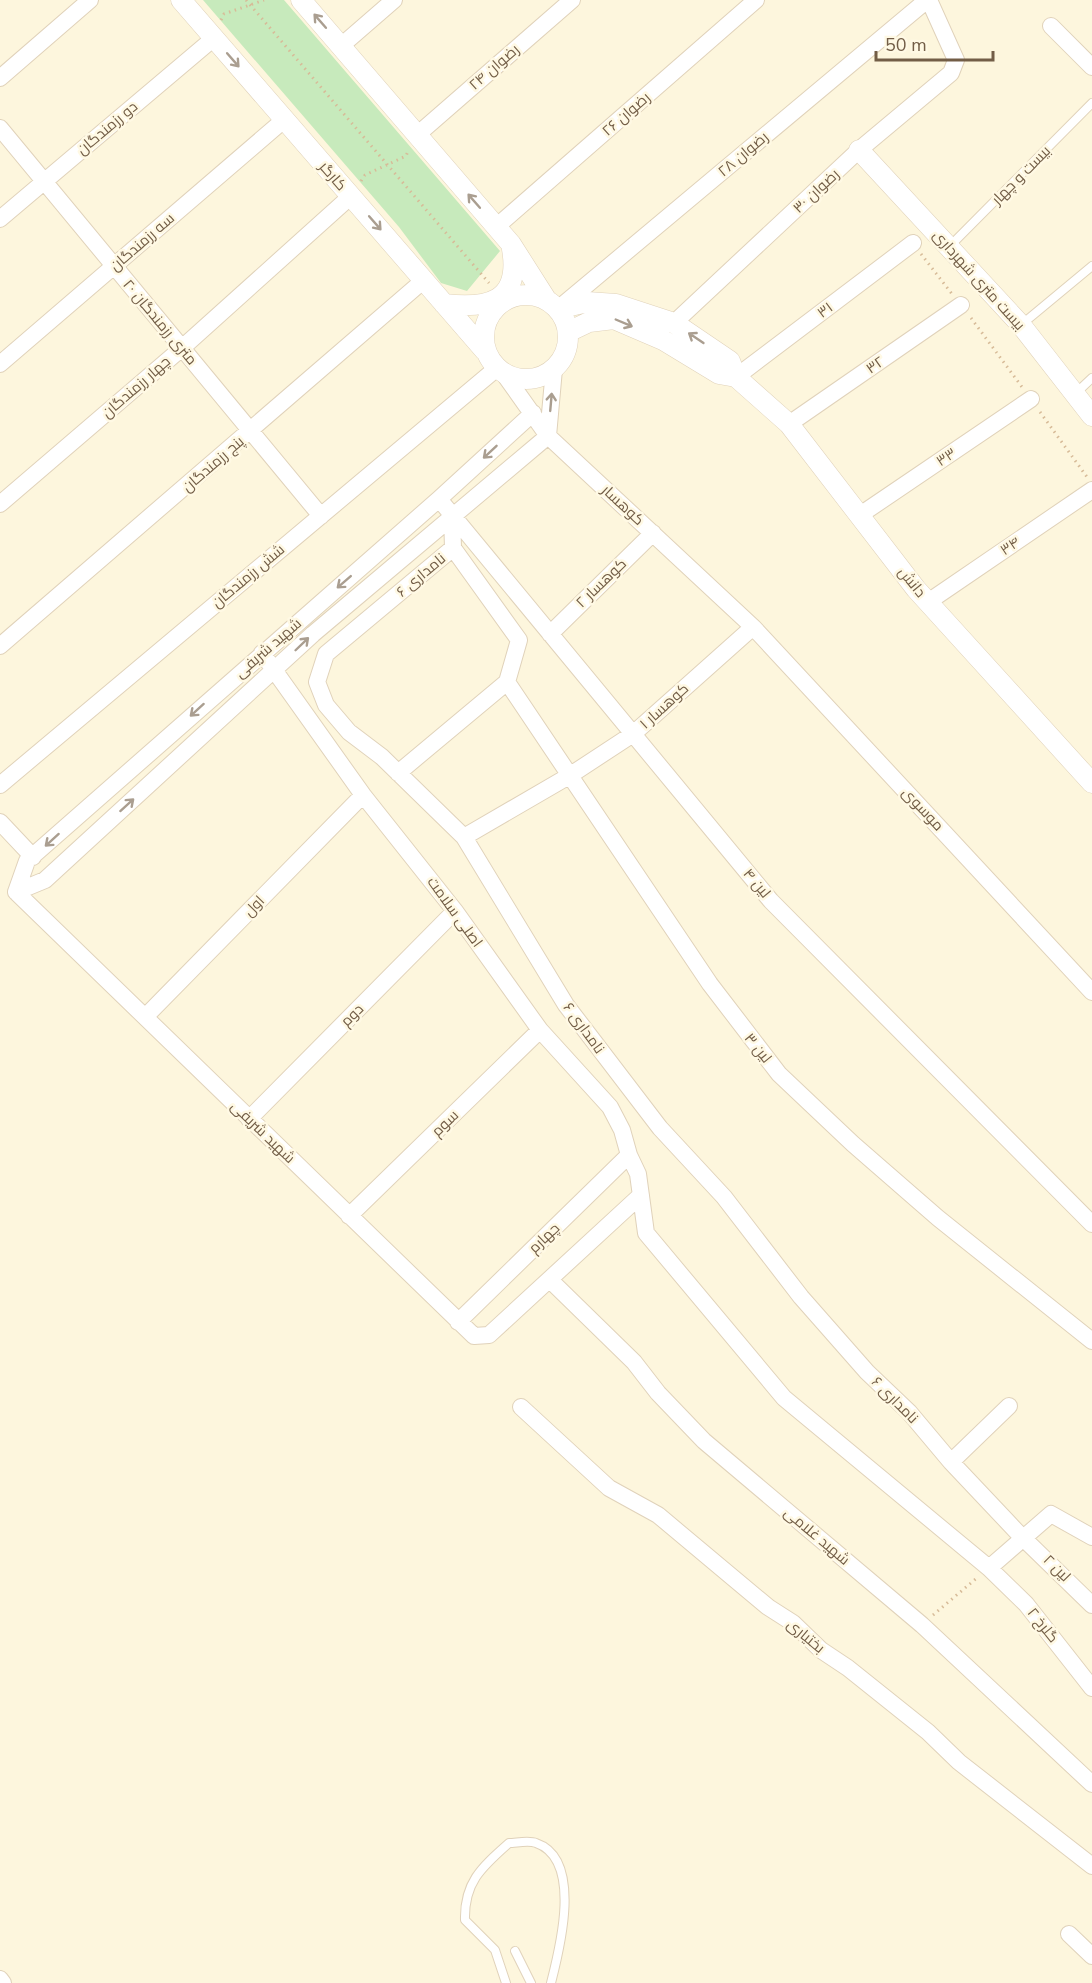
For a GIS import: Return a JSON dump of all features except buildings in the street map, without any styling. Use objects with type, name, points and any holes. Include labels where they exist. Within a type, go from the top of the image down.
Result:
[{"type":"street","points":[[0,78],[90,0]]},
{"type":"street","name":"کارگر","points":[[181,0],[485,351]]},
{"type":"street","points":[[301,0],[511,244],[552,304],[568,332],[566,352],[554,369],[545,376],[530,380],[500,371],[485,351],[483,331],[490,312],[506,298],[526,294],[552,304]]},
{"type":"street","points":[[341,46],[394,0]]},
{"type":"street","name":"رضوان ۲۴","points":[[417,135],[572,0]]},
{"type":"street","name":"رضوان ۲۶","points":[[496,227],[756,0]]},
{"type":"street","name":"رضوان ۳۰","points":[[674,323],[859,150],[951,73],[956,60],[928,0]]},
{"type":"street","name":"رضوان ۲۸","points":[[552,304],[928,0]]},
{"type":"street","points":[[1051,26],[1092,67]]},
{"type":"street","name":"دو رزمندگان","points":[[0,219],[214,38]]},
{"type":"street","name":"سه رزمندگان","points":[[0,364],[285,119]]},
{"type":"street","name":"۲۰ متری رزمندگان","points":[[0,128],[321,516]]},
{"type":"street","name":"بیست متری شهرداری","points":[[859,150],[1021,325],[1092,416]]},
{"type":"street","name":"چهار رزمندگان","points":[[0,504],[182,348],[351,196]]},
{"type":"street","name":"۳۱","points":[[736,377],[913,243]]},
{"type":"street","points":[[444,304],[473,307],[493,302],[500,296],[508,288],[515,269],[511,244]]},
{"type":"street","name":"پنج رزمندگان","points":[[0,646],[424,280]]},
{"type":"street","name":"دانش","points":[[552,304],[587,302],[616,304],[674,323],[730,361],[736,377],[789,424],[928,602],[1092,783]]},
{"type":"street","name":"۳۲","points":[[789,424],[961,305]]},
{"type":"street","name":"دانش","points":[[568,332],[589,322],[614,319],[663,340],[719,374],[736,377]]},
{"type":"street","points":[[548,436],[554,369]]},
{"type":"street","name":"کوهسار","points":[[500,371],[533,412],[548,436],[753,627]]},
{"type":"street","name":"شش رزمندگان","points":[[0,785],[321,516],[500,371]]},
{"type":"street","name":"۳۳","points":[[860,515],[1031,399]]},
{"type":"street","name":"شهید شریفی","points":[[16,892],[27,861],[439,500],[533,412]]},
{"type":"street","name":"شهید شریفی","points":[[16,892],[45,880],[313,634],[548,436]]},
{"type":"street","name":"۳۴","points":[[928,602],[1092,490]]},
{"type":"street","name":"لین ۴","points":[[439,500],[771,901],[1089,1216]]},
{"type":"street","name":"نامداری ۶","points":[[452,515],[453,548],[326,654],[317,682],[326,705],[349,732],[398,773],[464,837],[566,1005],[660,1128],[724,1197],[801,1297],[867,1372],[909,1412],[951,1462],[1022,1536]]},
{"type":"street","name":"کوهسار ۲","points":[[550,634],[653,533]]},
{"type":"street","points":[[398,773],[507,682],[519,640],[453,548]]},
{"type":"street","name":"کوهسار ۱","points":[[464,837],[568,776],[633,734],[753,627]]},
{"type":"street","name":"موسوی","points":[[753,627],[1092,992]]},
{"type":"street","name":"اصلی سلامت","points":[[262,653],[363,795],[456,911],[540,1030],[609,1107],[622,1130],[629,1155],[639,1174],[641,1195]]},
{"type":"street","name":"لین ۳","points":[[507,682],[568,776],[730,1013],[779,1074],[853,1144],[932,1212],[1092,1341]]},
{"type":"street","name":"اول","points":[[145,1017],[363,795]]},
{"type":"street","points":[[0,822],[33,857]]},
{"type":"street","name":"شهید شریفی","points":[[16,892],[474,1336],[489,1335],[641,1195]]},
{"type":"street","name":"دوم","points":[[249,1119],[456,911]]},
{"type":"street","name":"سوم","points":[[349,1216],[540,1030]]},
{"type":"street","name":"چهارم","points":[[458,1322],[629,1155]]},
{"type":"street","name":"گلرخ ۲","points":[[641,1195],[646,1233],[783,1398],[988,1568],[1026,1604],[1092,1688]]},
{"type":"street","name":"شهید غلامی","points":[[550,1280],[634,1362],[658,1392],[704,1441],[922,1625],[1092,1784]]},
{"type":"street","points":[[951,1462],[1009,1406]]},
{"type":"street","name":"بختیاری","points":[[520,1407],[609,1488],[658,1515],[821,1650],[848,1668],[928,1732],[959,1762],[1092,1866]]},
{"type":"street","points":[[988,1568],[1022,1536],[1051,1514],[1092,1537]]},
{"type":"street","name":"لین ۲","points":[[1022,1536],[1092,1605]]},
{"type":"street","points":[[1069,1934],[1092,1956]]},
{"type":"street","points":[[0,1979],[3,1983]]},
{"type":"lane","name":"بیست و چهار","points":[[950,247],[1092,103]]},
{"type":"lane","points":[[1021,325],[1092,266]]},
{"type":"lane","points":[[1075,394],[1092,378]]},
{"type":"lane","points":[[506,1983],[495,1950],[465,1920],[464,1898],[483,1867],[508,1843],[536,1842],[556,1857],[563,1877],[564,1906],[558,1957],[551,1983]]},
{"type":"lane","points":[[515,1951],[531,1983]]},
{"type":"path","points":[[214,38],[224,14],[248,2],[264,0]]},
{"type":"path","points":[[248,2],[500,296]]},
{"type":"path","points":[[351,196],[365,175],[406,156],[417,135]]},
{"type":"path","points":[[913,243],[1092,483]]},
{"type":"path","points":[[922,1625],[988,1568]]},
{"type":"green space","points":[[203,0],[284,0],[500,251],[467,291],[441,283],[399,227]]}]
